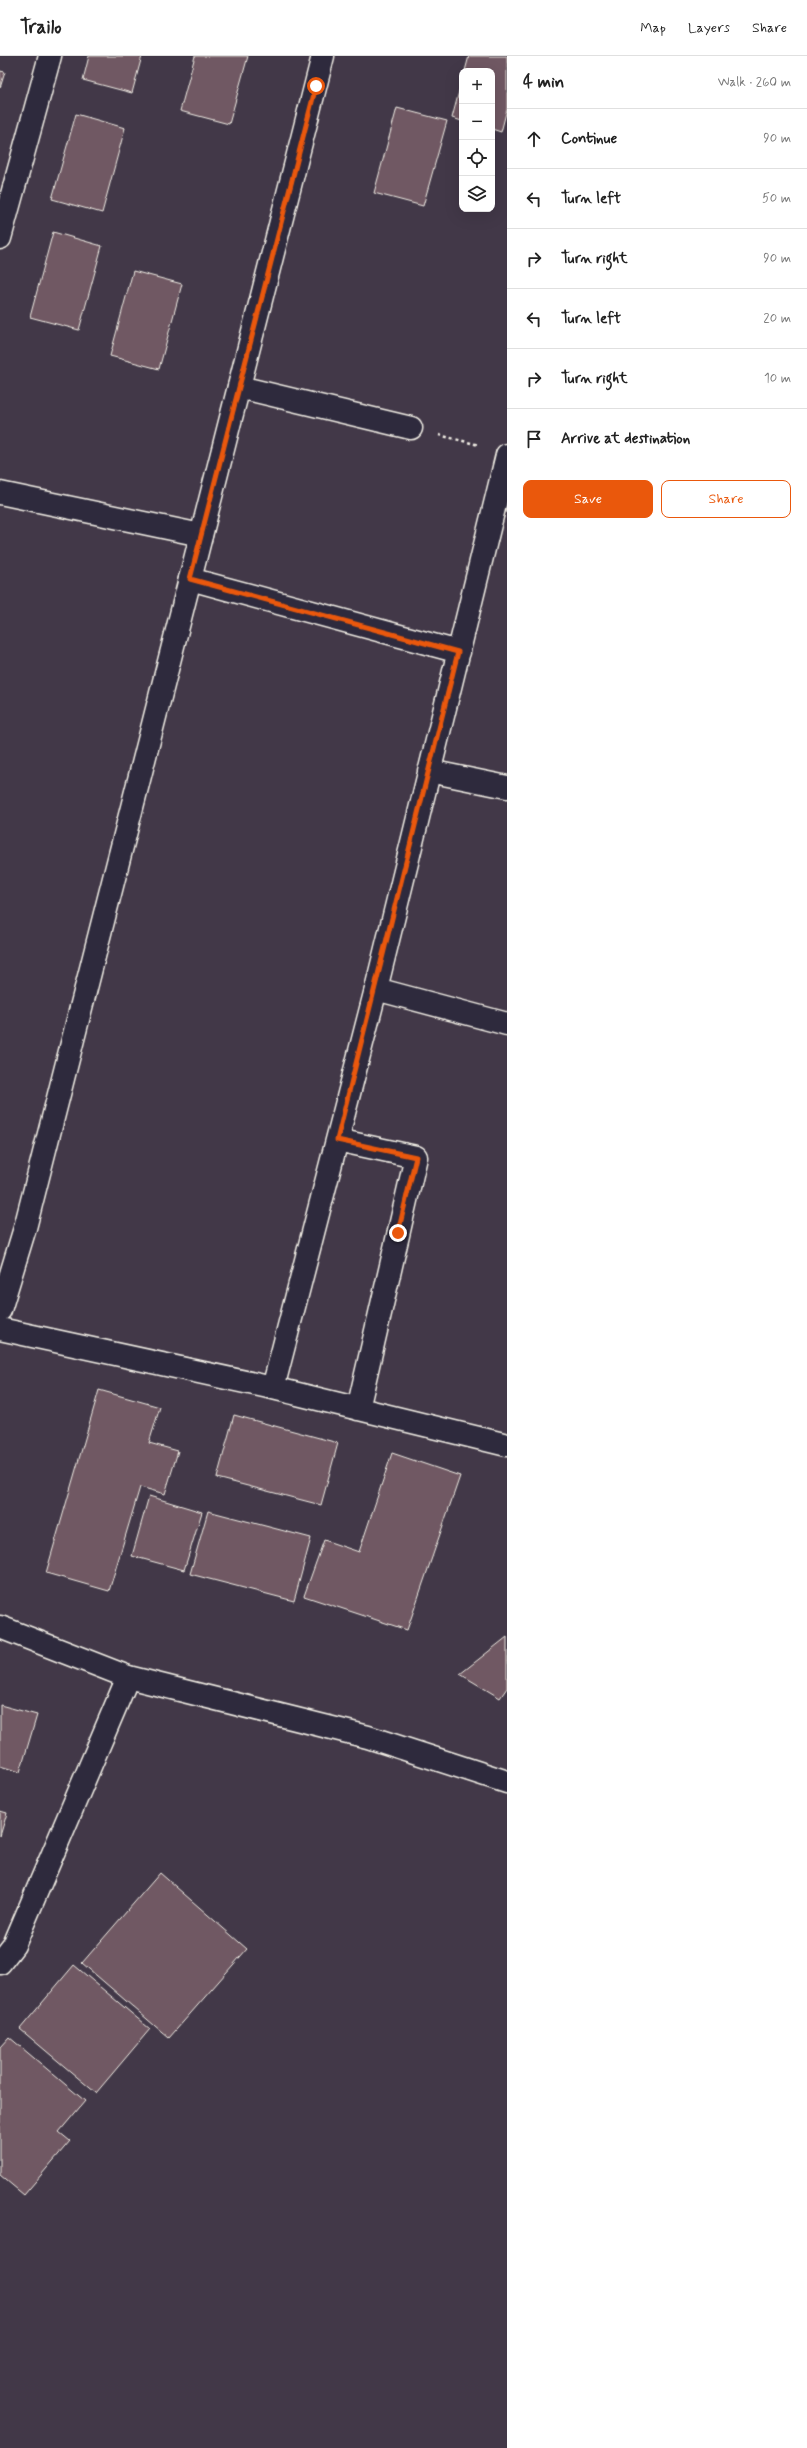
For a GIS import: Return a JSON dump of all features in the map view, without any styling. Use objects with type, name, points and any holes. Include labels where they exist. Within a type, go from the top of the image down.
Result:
[{"type":"street","points":[[0,238],[7,185],[50,56]]},
{"type":"street","points":[[0,1310],[27,1220],[323,56]]},
{"type":"street","points":[[239,387],[411,428]]},
{"type":"street","points":[[273,1388],[376,989],[507,455]]},
{"type":"street","points":[[0,493],[201,535]]},
{"type":"street","points":[[190,579],[458,652]]},
{"type":"street","points":[[429,771],[507,787]]},
{"type":"street","points":[[376,989],[507,1024]]},
{"type":"street","points":[[337,1140],[416,1157],[358,1409]]},
{"type":"street","points":[[0,1329],[273,1388],[507,1445]]},
{"type":"street","points":[[0,1627],[128,1677],[368,1738],[507,1782]]},
{"type":"street","points":[[0,1963],[7,1944],[128,1677]]},
{"type":"path","points":[[411,428],[485,446]]},
{"type":"building","points":[[89,56],[142,56],[132,93],[83,80]]},
{"type":"building","points":[[195,56],[248,56],[229,124],[180,111]]},
{"type":"building","points":[[469,56],[507,56],[507,109],[501,132],[495,130],[495,68],[466,68]]},
{"type":"building","points":[[0,71],[5,72],[0,88]]},
{"type":"building","points":[[459,91],[459,120],[452,118]]},
{"type":"building","points":[[397,108],[447,121],[423,206],[374,193]]},
{"type":"building","points":[[76,114],[125,128],[102,213],[52,199]]},
{"type":"building","points":[[53,232],[102,246],[79,330],[30,317]]},
{"type":"building","points":[[133,271],[182,284],[159,369],[110,356]]},
{"type":"building","points":[[99,1390],[160,1407],[149,1443],[178,1451],[165,1494],[140,1487],[109,1591],[46,1573]]},
{"type":"building","points":[[234,1415],[338,1443],[321,1505],[217,1478]]},
{"type":"building","points":[[392,1453],[460,1476],[407,1630],[304,1596],[324,1540],[359,1552]]},
{"type":"building","points":[[149,1496],[202,1512],[184,1570],[132,1556]]},
{"type":"building","points":[[208,1511],[311,1538],[294,1601],[190,1574]]},
{"type":"building","points":[[507,1637],[507,1688],[500,1698],[460,1674]]},
{"type":"building","points":[[0,1705],[37,1715],[20,1772],[0,1766]]},
{"type":"building","points":[[0,1811],[7,1813],[0,1836]]},
{"type":"building","points":[[160,1873],[247,1949],[169,2038],[82,1963]]},
{"type":"building","points":[[74,1965],[150,2029],[96,2093],[20,2029]]},
{"type":"building","points":[[9,2037],[85,2101],[59,2132],[70,2141],[24,2195],[0,2175],[0,2047]]},
{"type":"route","points":[[316,86],[190,579],[458,652],[376,989],[337,1140],[416,1157],[398,1233]]}]
